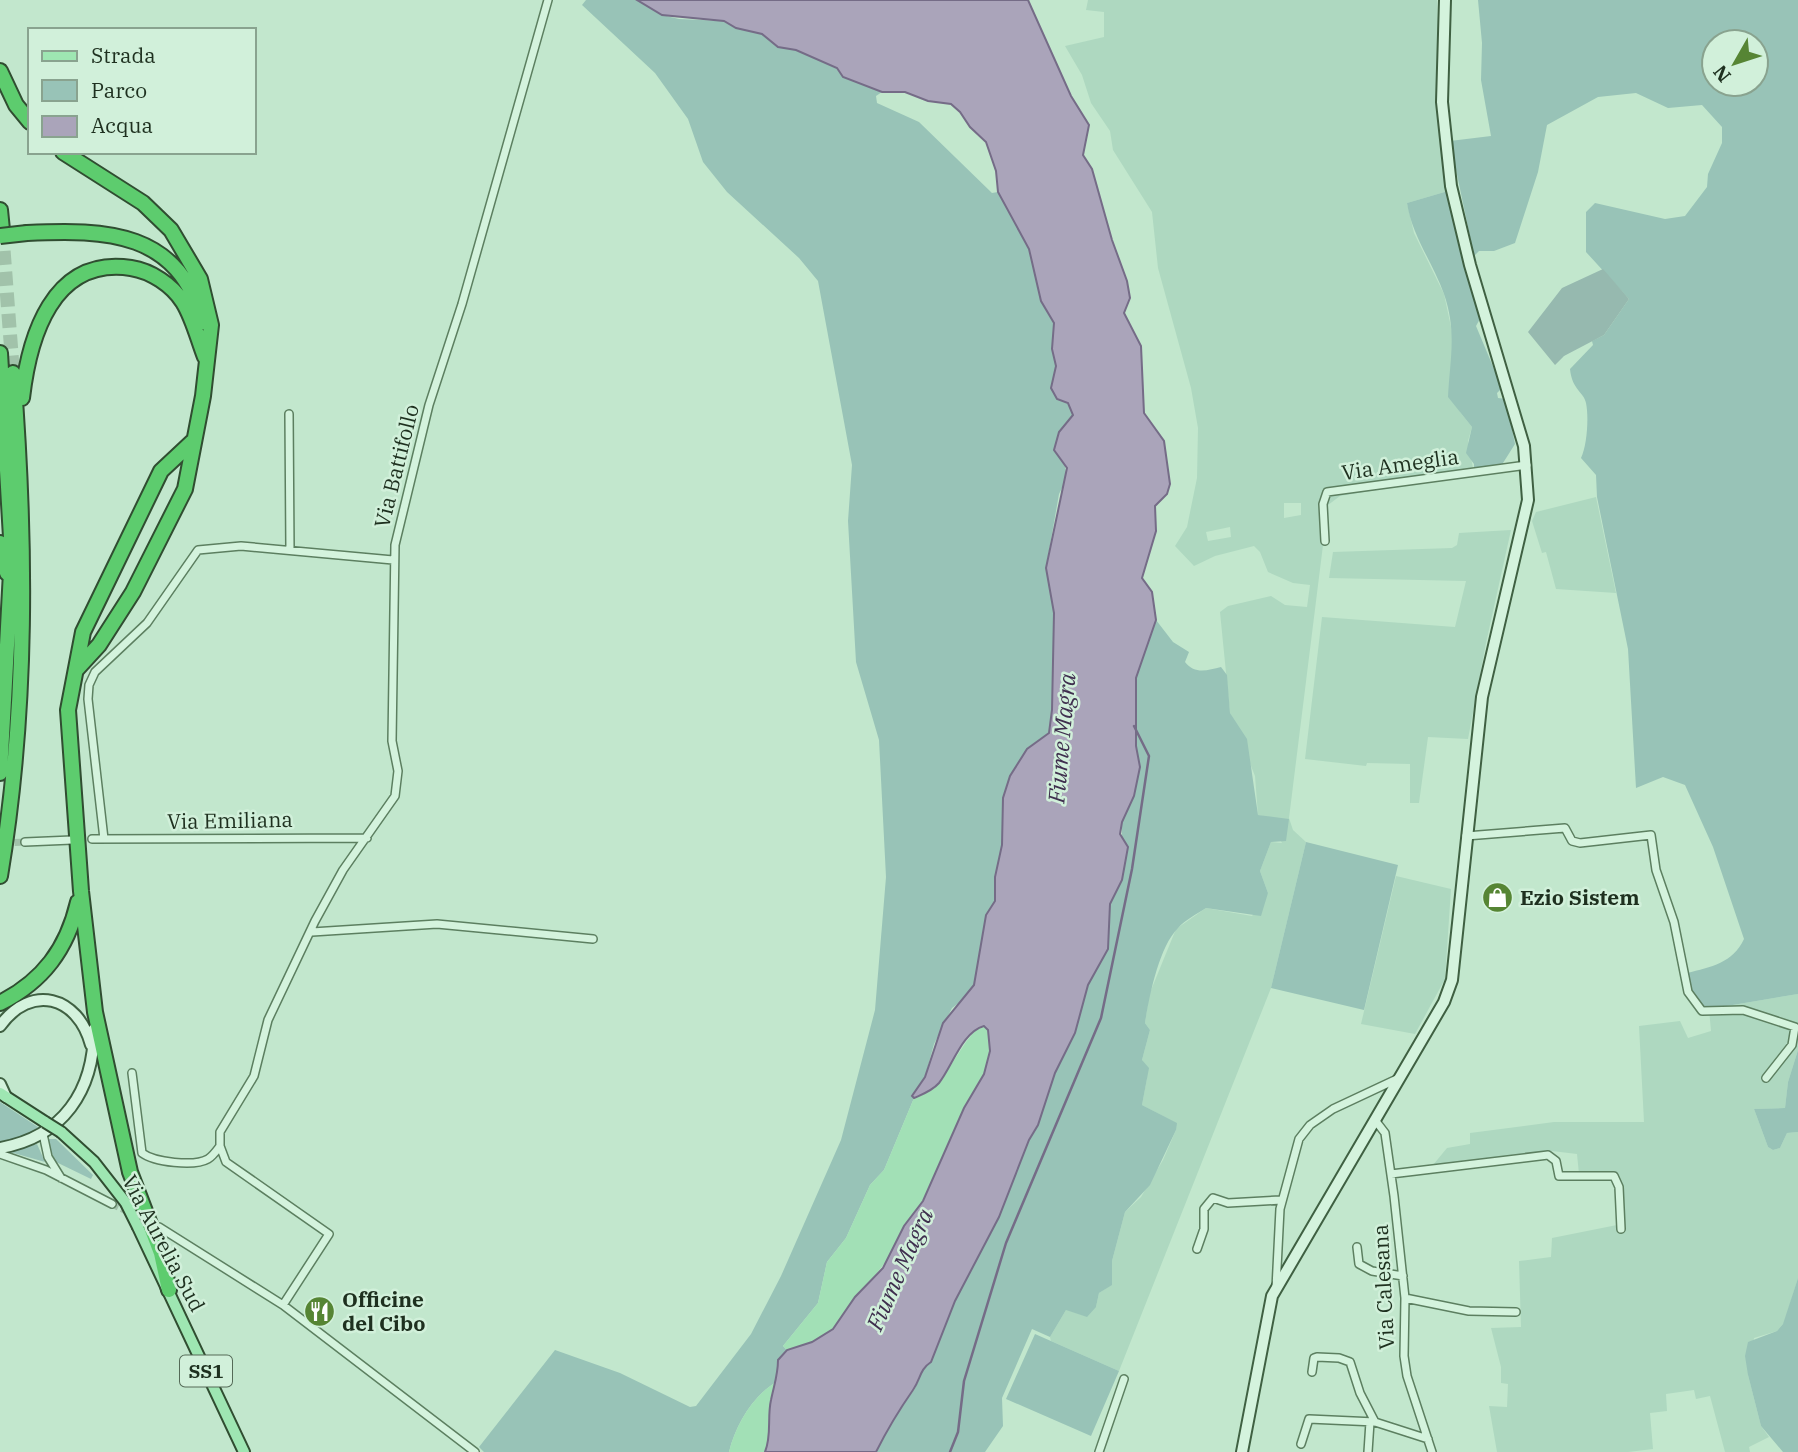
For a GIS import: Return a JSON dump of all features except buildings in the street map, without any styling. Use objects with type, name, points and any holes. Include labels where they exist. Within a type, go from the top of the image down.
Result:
[{"type":"highway","points":[[0,71],[16,105],[28,120]]},
{"type":"highway","points":[[66,154],[143,203],[184,247],[200,279],[211,325],[203,396],[185,489],[133,592],[99,645],[76,670]]},
{"type":"highway","points":[[0,211],[1,233],[108,233],[126,237],[155,250],[178,271],[194,296],[204,326],[206,358]]},
{"type":"highway","points":[[18,429],[27,360],[38,325],[59,293],[86,273],[119,267],[148,273],[161,281],[184,304],[206,358]]},
{"type":"highway","points":[[0,353],[9,468],[12,596],[0,773]]},
{"type":"highway","points":[[0,876],[9,823],[24,596],[18,429],[13,373]]},
{"type":"highway","points":[[169,1290],[161,1253],[130,1172],[95,1012],[81,891],[68,721],[69,693],[83,632],[161,471],[192,442]]},
{"type":"highway","points":[[0,544],[12,596]]},
{"type":"highway","points":[[0,1003],[33,983],[64,947],[81,891]]},
{"type":"main road","points":[[1242,1452],[1266,1316],[1276,1288],[1444,1002],[1452,980],[1482,697],[1528,500],[1527,465],[1451,186],[1442,102],[1445,0]]},
{"type":"main road","points":[[0,1026],[19,1007],[34,1001],[62,1003],[83,1023],[92,1052]]},
{"type":"main road","points":[[0,1148],[43,1134],[63,1119],[71,1108],[88,1075],[95,1012]]},
{"type":"main road","points":[[0,1084],[3,1095]]},
{"type":"main road","name":"Via Aurelia Sud","points":[[3,1095],[78,1147],[115,1186],[169,1290],[243,1452]]},
{"type":"street","name":"Via Battifollo","points":[[220,1146],[220,1132],[254,1076],[268,1020],[312,932],[344,870],[395,796],[398,771],[392,741],[393,560],[429,405],[462,304],[548,0]]},
{"type":"street","points":[[289,414],[290,550]]},
{"type":"street","name":"Via Ameglia","points":[[1325,541],[1323,504],[1327,492],[1527,465]]},
{"type":"street","points":[[104,838],[88,699],[89,685],[95,672],[147,623],[198,550],[241,546],[393,560]]},
{"type":"street","points":[[1466,836],[1565,828],[1572,841],[1580,844],[1651,835],[1656,870],[1674,922],[1688,992],[1696,1006],[1702,1011],[1743,1010],[1795,1027],[1792,1045],[1766,1078]]},
{"type":"street","name":"Via Emiliana","points":[[92,839],[367,838]]},
{"type":"street","points":[[24,842],[72,840]]},
{"type":"street","points":[[312,932],[437,924],[593,940]]},
{"type":"street","points":[[132,1073],[142,1153],[149,1158],[199,1161],[210,1158],[220,1146],[226,1162],[329,1234],[283,1305]]},
{"type":"street","points":[[1276,1288],[1281,1200],[1299,1139],[1310,1125],[1334,1109],[1399,1078]]},
{"type":"street","name":"Via Calesana","points":[[1375,1120],[1385,1133],[1404,1276],[1404,1356],[1407,1376],[1432,1452]]},
{"type":"street","points":[[43,1134],[48,1157],[62,1178]]},
{"type":"street","points":[[0,1154],[62,1178],[112,1204]]},
{"type":"street","points":[[1391,1174],[1548,1156],[1556,1161],[1559,1176],[1614,1176],[1619,1187],[1621,1229]]},
{"type":"street","points":[[1197,1249],[1205,1229],[1204,1209],[1213,1198],[1228,1203],[1281,1200]]},
{"type":"street","points":[[159,1227],[283,1305],[475,1452]]},
{"type":"street","points":[[1357,1247],[1359,1264],[1372,1272],[1404,1276]]},
{"type":"street","points":[[1405,1298],[1469,1311],[1516,1312]]},
{"type":"street","points":[[1312,1372],[1314,1358],[1317,1357],[1339,1357],[1350,1362],[1372,1422],[1368,1452]]},
{"type":"street","points":[[1099,1452],[1124,1379]]},
{"type":"street","points":[[1301,1444],[1309,1419],[1372,1422],[1428,1439]]},
{"type":"shaded area","points":[[1088,0],[1437,0],[1442,137],[1448,191],[1407,203],[1414,233],[1444,294],[1454,341],[1460,412],[1472,427],[1468,441],[1474,474],[1340,496],[1328,505],[1289,818],[1293,830],[1306,842],[1271,988],[1119,1371],[1051,1341],[1050,1337],[1066,1310],[1096,1307],[1099,1293],[1111,1285],[1112,1261],[1125,1212],[1141,1197],[1163,1160],[1176,1130],[1176,1123],[1142,1105],[1147,1078],[1142,1060],[1150,1030],[1145,1023],[1149,995],[1176,929],[1206,908],[1252,916],[1268,893],[1260,871],[1271,842],[1282,843],[1267,817],[1258,815],[1255,776],[1230,713],[1220,612],[1228,606],[1271,596],[1285,605],[1307,607],[1310,585],[1293,583],[1268,572],[1260,552],[1254,546],[1215,556],[1194,566],[1175,546],[1187,527],[1197,478],[1198,428],[1191,388],[1158,268],[1152,212],[1113,150],[1110,131],[1091,103],[1082,75],[1065,46],[1104,37],[1104,12],[1086,10]],"holes":[[[1284,503],[1301,503],[1301,515],[1284,518]],[[1230,527],[1231,537],[1208,541],[1206,532]]]},
{"type":"shaded area","points":[[1603,269],[1629,299],[1604,335],[1564,356],[1555,365],[1528,332],[1562,288]]},
{"type":"shaded area","points":[[1596,497],[1616,593],[1556,589],[1546,552],[1542,553],[1532,521],[1536,512]]},
{"type":"shaded area","points":[[1511,530],[1468,739],[1428,737],[1419,803],[1410,803],[1410,764],[1367,763],[1366,766],[1305,759],[1322,617],[1455,627],[1466,581],[1329,578],[1333,552],[1452,548],[1457,545],[1459,533]]},
{"type":"shaded area","points":[[1396,876],[1451,889],[1445,979],[1415,1034],[1361,1024]]},
{"type":"shaded area","points":[[1798,994],[1798,1050],[1788,1082],[1785,1108],[1754,1109],[1768,1147],[1773,1150],[1780,1148],[1787,1133],[1798,1132],[1798,1278],[1784,1323],[1777,1331],[1754,1338],[1748,1375],[1761,1426],[1769,1437],[1749,1447],[1750,1452],[1725,1452],[1710,1396],[1696,1399],[1694,1390],[1666,1394],[1667,1411],[1650,1413],[1653,1449],[1628,1452],[1497,1452],[1489,1406],[1507,1407],[1508,1384],[1501,1383],[1501,1367],[1491,1328],[1521,1327],[1519,1261],[1551,1257],[1552,1238],[1622,1224],[1616,1177],[1579,1174],[1577,1154],[1552,1151],[1433,1165],[1447,1148],[1470,1144],[1470,1133],[1554,1122],[1644,1122],[1639,1026],[1680,1021],[1688,1038],[1711,1031],[1709,1009]]},
{"type":"green space","points":[[586,0],[637,0],[662,15],[679,19],[724,21],[736,28],[762,34],[778,47],[796,50],[837,68],[843,77],[882,92],[876,96],[877,103],[919,122],[992,193],[998,192],[1029,249],[1041,301],[1054,323],[1052,349],[1056,366],[1051,388],[1057,399],[1068,403],[1073,415],[1059,432],[1067,478],[1059,494],[1046,568],[1054,612],[1049,733],[1027,749],[1010,776],[1003,798],[1002,845],[995,877],[995,901],[986,915],[974,985],[968,996],[952,1008],[934,1044],[925,1077],[912,1096],[914,1098],[884,1170],[870,1185],[846,1238],[827,1262],[818,1303],[783,1346],[787,1350],[778,1360],[778,1381],[753,1402],[736,1431],[729,1452],[484,1452],[479,1447],[555,1350],[620,1373],[690,1407],[696,1406],[751,1334],[781,1276],[841,1140],[875,1010],[886,877],[879,740],[856,662],[848,521],[852,465],[818,281],[799,258],[727,192],[703,162],[688,119],[655,73],[582,5]]},
{"type":"green space","points":[[1478,0],[1798,0],[1798,994],[1709,1009],[1691,997],[1687,973],[1727,959],[1744,939],[1713,847],[1685,785],[1663,777],[1636,788],[1628,649],[1597,497],[1596,475],[1581,458],[1587,431],[1586,403],[1573,382],[1570,369],[1593,345],[1592,341],[1604,335],[1629,299],[1586,252],[1586,212],[1595,203],[1665,219],[1685,216],[1707,187],[1708,174],[1722,143],[1722,127],[1702,105],[1668,108],[1636,93],[1598,97],[1547,125],[1538,172],[1515,243],[1494,251],[1479,251],[1474,256],[1450,141],[1491,136],[1481,80],[1482,43]]},
{"type":"green space","points":[[1448,191],[1481,317],[1476,326],[1502,388],[1497,393],[1498,398],[1506,399],[1515,444],[1503,463],[1502,470],[1474,474],[1474,464],[1466,453],[1472,427],[1448,397],[1452,345],[1448,308],[1413,227],[1407,203]]},
{"type":"green space","points":[[1156,620],[1173,642],[1189,652],[1185,662],[1189,666],[1202,670],[1221,667],[1227,675],[1230,713],[1247,739],[1258,815],[1289,819],[1286,841],[1271,842],[1260,871],[1268,893],[1261,916],[1206,908],[1178,928],[1165,947],[1152,987],[1145,1023],[1150,1030],[1142,1060],[1149,1068],[1142,1105],[1177,1123],[1176,1130],[1150,1185],[1125,1212],[1112,1261],[1112,1285],[1099,1293],[1096,1307],[1087,1317],[1066,1310],[1050,1337],[1032,1329],[1002,1398],[1003,1426],[985,1452],[876,1452],[893,1420],[914,1390],[922,1371],[931,1362],[955,1301],[999,1217],[1029,1140],[1038,1125],[1055,1073],[1075,1033],[1088,985],[1108,949],[1110,904],[1122,880],[1122,822],[1134,796],[1140,767],[1136,746],[1136,678]]},
{"type":"green space","points":[[1306,842],[1398,865],[1364,1010],[1271,988]]},
{"type":"green space","points":[[1798,1050],[1798,1132],[1787,1133],[1780,1148],[1773,1150],[1768,1147],[1754,1109],[1785,1108],[1788,1082]]},
{"type":"green space","points":[[0,1102],[41,1129],[18,1139],[0,1141]]},
{"type":"green space","points":[[49,1139],[56,1139],[93,1175],[91,1179],[56,1162],[47,1143]]},
{"type":"green space","points":[[37,1144],[45,1162],[10,1152]]},
{"type":"green space","points":[[1798,1278],[1798,1452],[1783,1452],[1761,1426],[1745,1356],[1748,1342],[1777,1331],[1783,1324]]},
{"type":"green space","points":[[1035,1334],[1119,1371],[1091,1436],[1006,1399]]},
{"type":"sand","points":[[984,1026],[989,1030],[990,1051],[984,1074],[964,1108],[923,1201],[904,1226],[894,1251],[833,1329],[812,1342],[787,1350],[783,1346],[818,1303],[827,1262],[846,1238],[870,1185],[884,1170],[914,1098],[939,1083],[977,1028]]},
{"type":"sand","points":[[778,1381],[765,1452],[729,1452],[736,1431],[753,1402]]},
{"type":"water","name":"Fiume Magra","points":[[637,0],[1028,0],[1071,96],[1089,125],[1083,155],[1092,169],[1127,281],[1130,298],[1124,313],[1141,346],[1144,413],[1164,441],[1170,484],[1167,494],[1155,506],[1156,531],[1142,578],[1152,592],[1156,620],[1136,678],[1136,746],[1140,767],[1134,796],[1122,822],[1120,834],[1128,847],[1122,880],[1110,904],[1108,949],[1088,985],[1075,1033],[1055,1073],[1038,1125],[1029,1140],[999,1217],[955,1301],[931,1362],[922,1371],[916,1386],[876,1452],[765,1452],[778,1360],[787,1350],[812,1342],[833,1329],[855,1297],[883,1268],[904,1226],[923,1201],[964,1108],[984,1074],[990,1051],[988,1030],[984,1026],[964,1042],[936,1086],[914,1098],[912,1096],[925,1077],[943,1023],[974,985],[986,915],[995,901],[995,877],[1002,845],[1003,798],[1010,776],[1027,749],[1049,733],[1054,613],[1046,568],[1067,468],[1054,450],[1059,432],[1073,415],[1068,403],[1057,399],[1051,388],[1056,366],[1052,349],[1054,323],[1041,301],[1029,249],[998,192],[996,171],[986,142],[970,127],[960,112],[951,104],[928,101],[905,92],[882,92],[843,77],[837,68],[796,50],[778,47],[762,34],[736,28],[724,21],[662,15]]},
{"type":"waterway","points":[[950,1452],[958,1432],[964,1381],[1006,1243],[1101,1018],[1132,869],[1149,756],[1134,726]]},
{"type":"tunnel","points":[[2,230],[13,373]]},
{"type":"tunnel","points":[[4,843],[25,842]]},
{"type":"tunnel","points":[[112,1204],[131,1213]]},
{"type":"place","name":"Ezio Sistem","points":[[1497,897]]},
{"type":"place","name":"Officine del Cibo","points":[[319,1311]]}]
